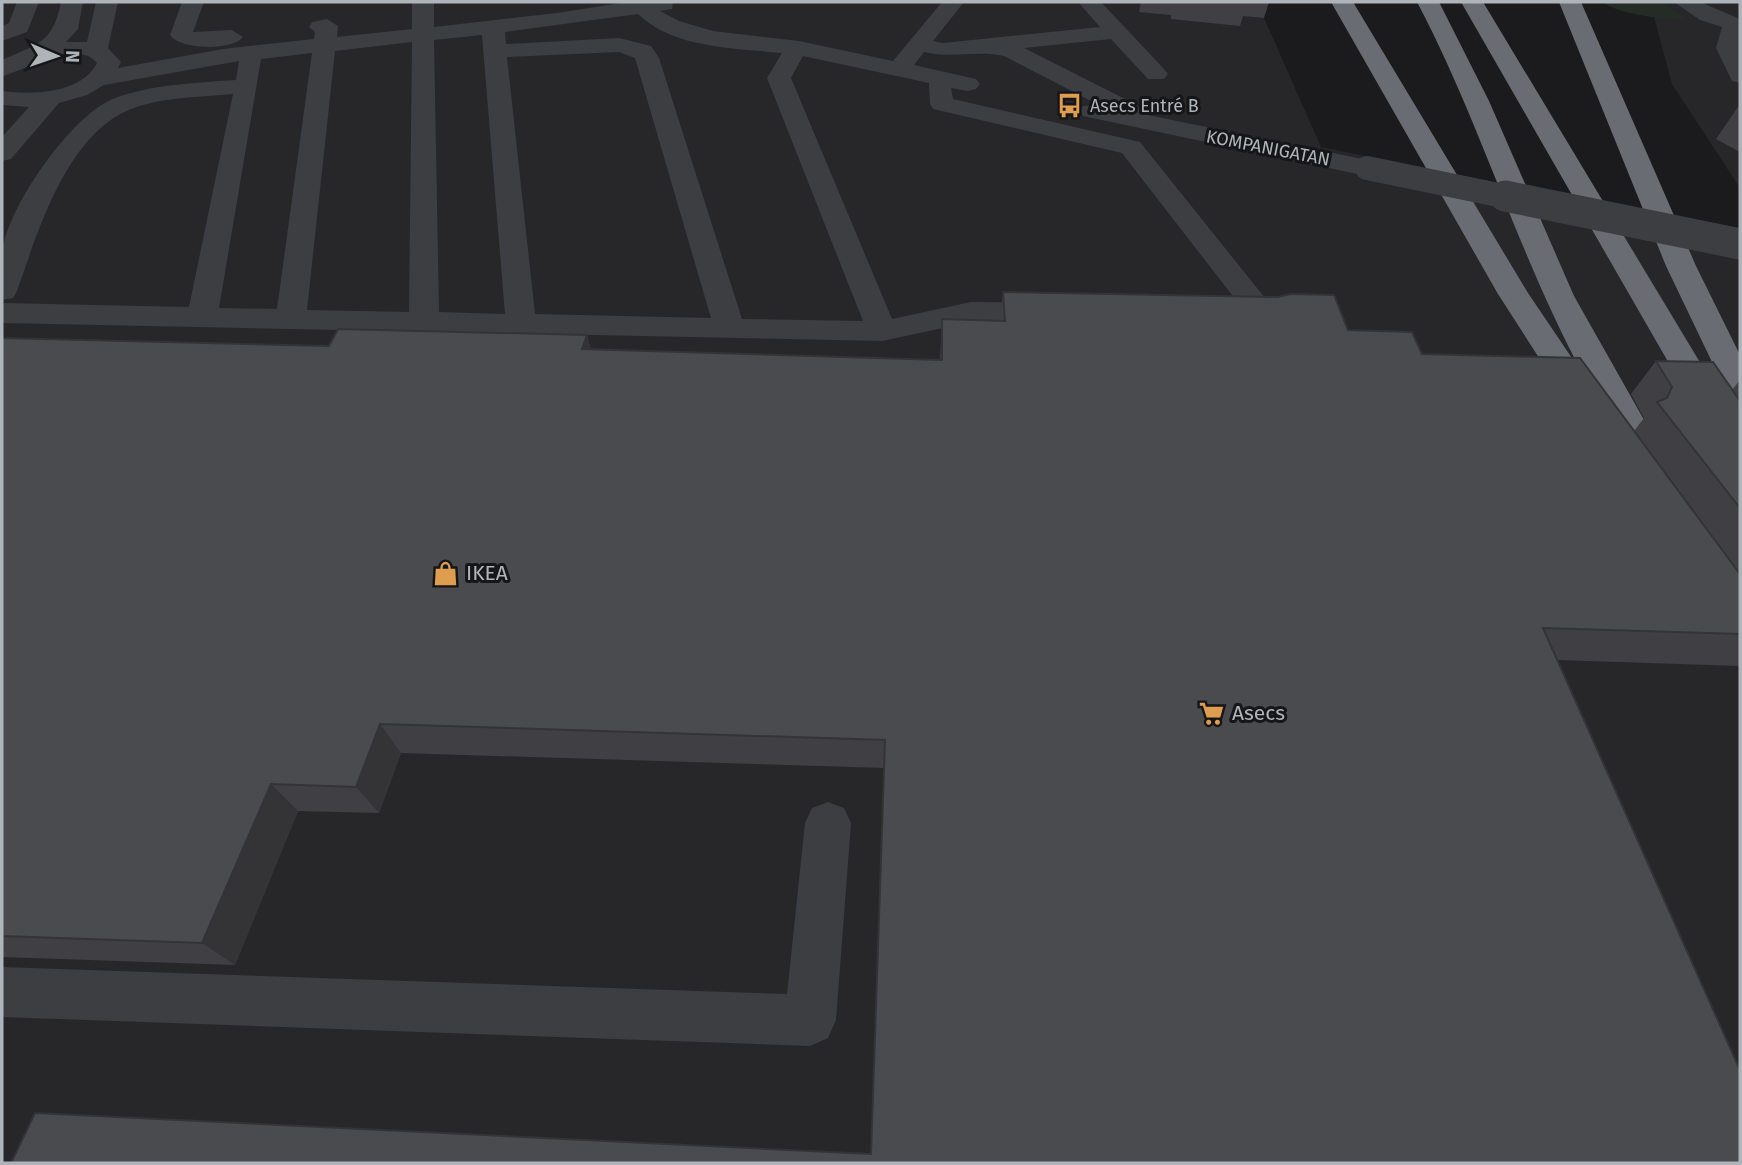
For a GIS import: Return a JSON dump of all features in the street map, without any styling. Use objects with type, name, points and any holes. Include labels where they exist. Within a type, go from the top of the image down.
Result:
[{"type":"highway","points":[[1342,2],[1513,294],[1569,380],[1661,495],[1549,274],[1482,114],[1428,2]]},
{"type":"highway","points":[[1472,2],[1698,386],[1740,447]]},
{"type":"highway","points":[[1570,2],[1681,266],[1740,387]]},
{"type":"street","points":[[2,34],[19,27],[29,2]]},
{"type":"street","points":[[42,52],[67,29],[72,2]]},
{"type":"street","points":[[2,153],[51,97],[100,62],[107,2]]},
{"type":"street","points":[[193,2],[181,35],[187,40],[251,61]]},
{"type":"street","points":[[423,2],[424,322]]},
{"type":"street","points":[[521,325],[492,10],[562,2]]},
{"type":"street","points":[[494,39],[640,5],[673,2]]},
{"type":"street","points":[[899,69],[953,2]]},
{"type":"street","points":[[1090,2],[1156,74]]},
{"type":"street","points":[[1685,2],[1708,15],[1737,25],[1727,48],[1740,76]]},
{"type":"street","points":[[640,5],[680,29],[713,38],[796,48],[996,90]]},
{"type":"street","points":[[708,14],[796,48]]},
{"type":"street","points":[[2,291],[39,195],[76,144],[111,110],[165,95],[251,61],[327,26],[290,319]]},
{"type":"street","points":[[918,44],[943,50],[1117,33]]},
{"type":"street","points":[[4,67],[42,52],[66,48],[100,62],[223,57],[251,61],[323,54],[423,35],[619,46],[642,51],[648,58],[730,330]]},
{"type":"street","points":[[979,46],[1011,51],[1112,100],[1151,124]]},
{"type":"street","points":[[796,48],[779,78],[882,331]]},
{"type":"street","points":[[202,317],[251,61]]},
{"type":"street","points":[[943,79],[939,85],[942,104],[1131,147],[1266,318],[1214,318]]},
{"type":"street","points":[[2,98],[23,100],[51,97]]},
{"type":"street","name":"KOMPANIGATAN","points":[[1070,106],[1740,244]]},
{"type":"street","points":[[2,313],[730,330],[882,331],[971,312],[1086,315]]},
{"type":"street","points":[[2,992],[810,1020],[828,824]]},
{"type":"shaded area","points":[[2,2],[1263,2],[1264,18],[1321,147],[1740,233],[1740,1163],[2,1163]]},
{"type":"shaded area","points":[[1604,2],[1659,2],[1685,16],[1684,19],[1676,19],[1642,15],[1619,10]]},
{"type":"shaded area","points":[[1650,2],[1740,2],[1740,188],[1672,84]]},
{"type":"building","points":[[1003,292],[1278,297],[1291,294],[1334,295],[1348,330],[1412,332],[1422,354],[1580,358],[1740,574],[1740,634],[1543,628],[1740,1070],[1740,1163],[11,1163],[35,1113],[871,1154],[885,740],[380,724],[356,787],[271,784],[202,943],[2,936],[2,338],[329,346],[338,329],[587,335],[582,349],[942,360],[942,319],[1005,321]]},
{"type":"building","points":[[1656,361],[1713,362],[1740,401],[1740,508],[1657,402],[1667,398],[1672,387]]},
{"type":"place","name":"Asecs Entré B","points":[[1070,106]]},
{"type":"place","name":"IKEA","points":[[446,573]]},
{"type":"place","name":"Asecs","points":[[1212,713]]}]
